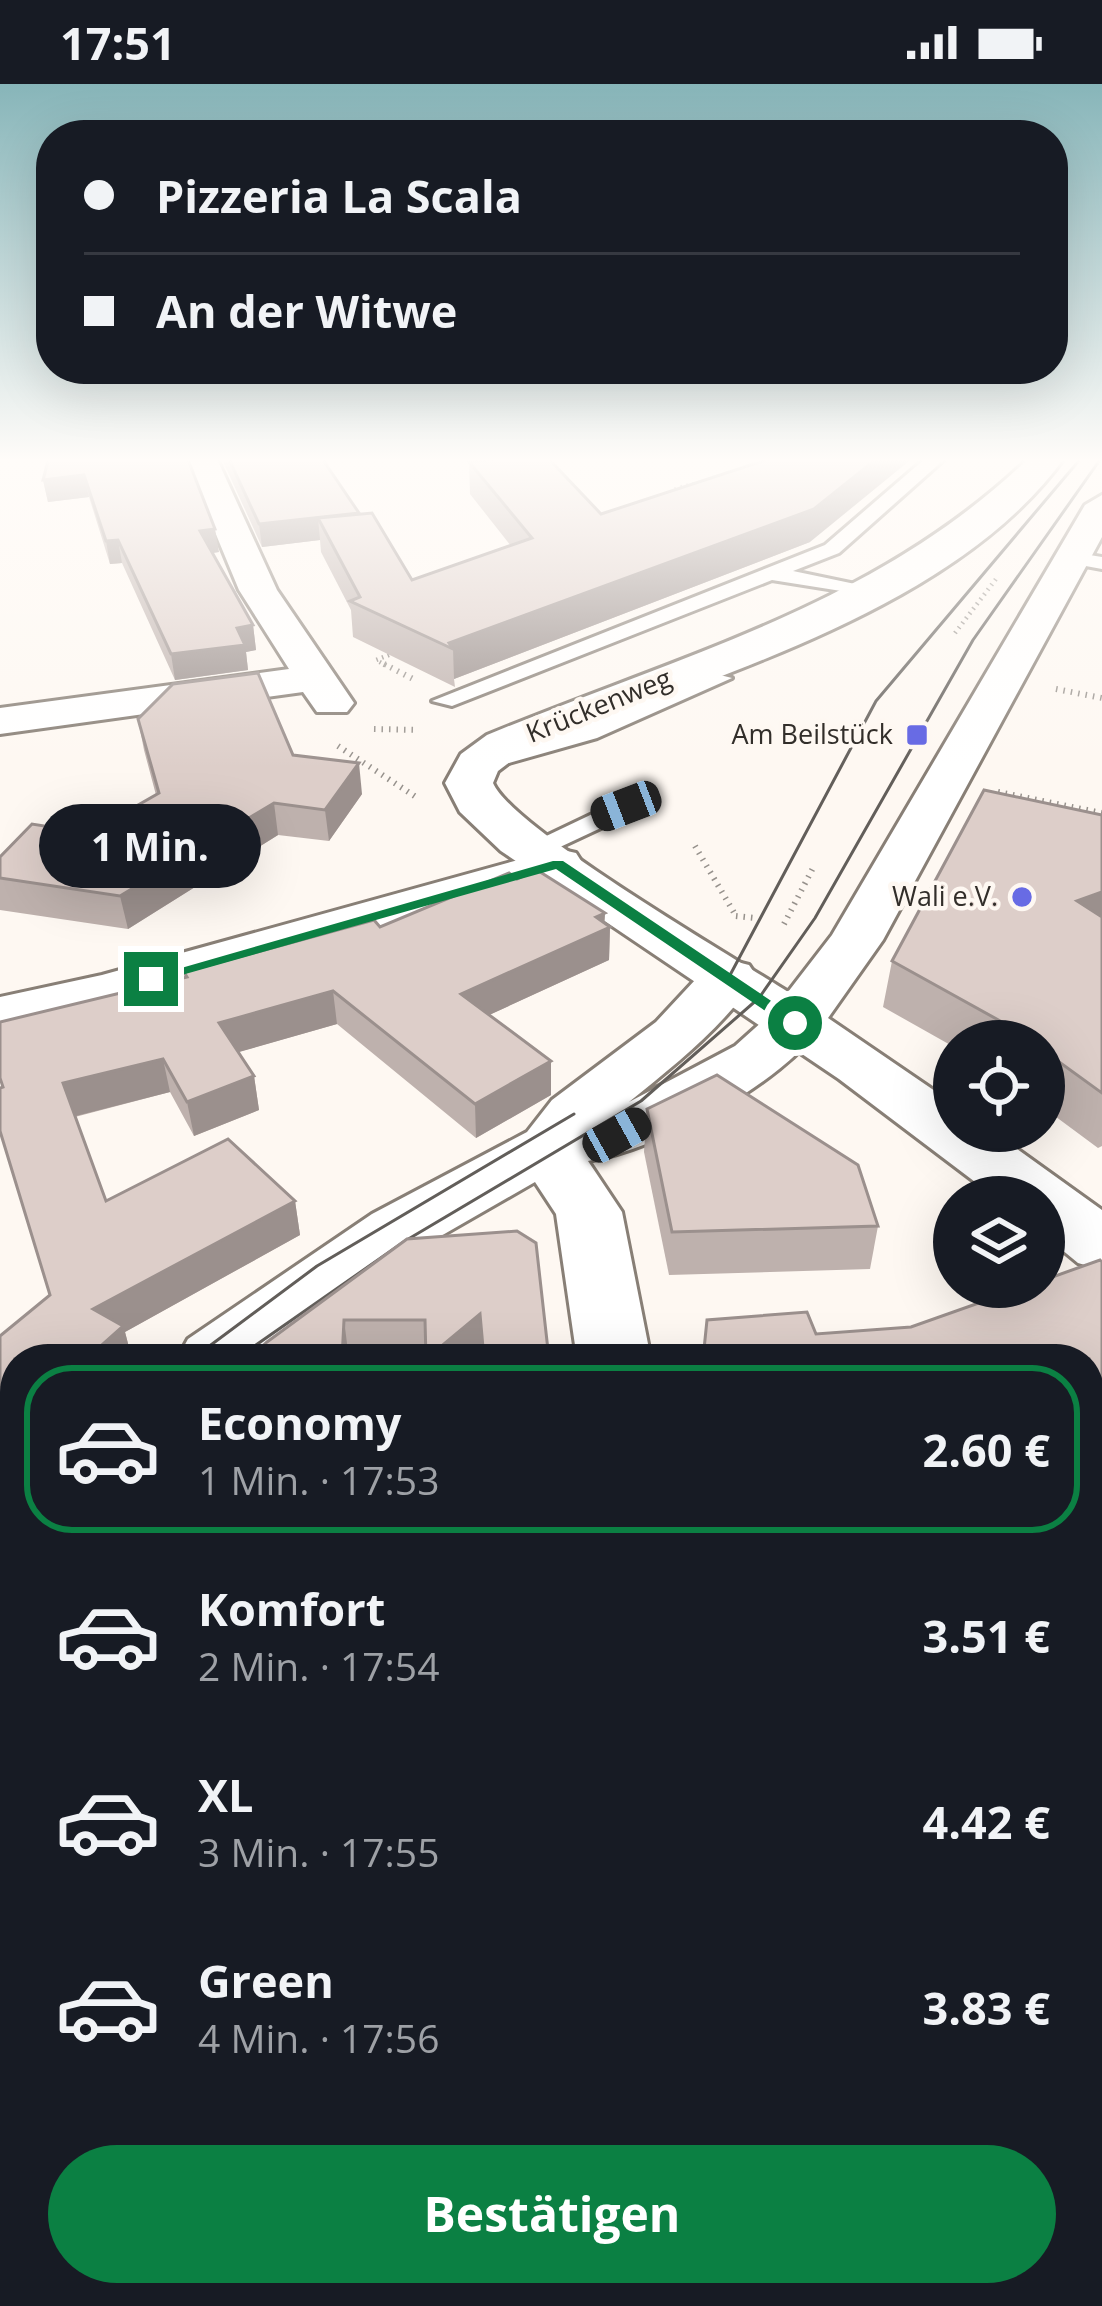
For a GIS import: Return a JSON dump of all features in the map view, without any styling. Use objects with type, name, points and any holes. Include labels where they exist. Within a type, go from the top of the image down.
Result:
[{"type":"main road","points":[[0,721],[326,703],[242,561]]},
{"type":"main road","name":"Krückenweg","points":[[761,999],[546,856],[477,802],[469,783],[477,764],[533,731],[727,678],[923,561]]},
{"type":"main road","points":[[234,1344],[326,1276],[560,1131],[677,1035],[761,999],[856,940],[1086,561]]},
{"type":"main road","points":[[0,1014],[133,984],[546,856]]},
{"type":"main road","points":[[560,1131],[617,1135],[756,1059],[761,999]]},
{"type":"main road","points":[[761,999],[1011,1176]]},
{"type":"main road","points":[[560,1131],[589,1212],[611,1344]]},
{"type":"main road","points":[[1065,1216],[1102,1246]]},
{"type":"lane","points":[[444,701],[805,561]]},
{"type":"lane","points":[[774,574],[872,593]]},
{"type":"lane","points":[[546,856],[626,806]]},
{"type":"path","points":[[955,633],[997,579]]},
{"type":"path","points":[[1051,688],[1102,698]]},
{"type":"path","points":[[326,703],[337,745],[427,804]]},
{"type":"path","points":[[374,729],[439,730]]},
{"type":"path","points":[[978,788],[1102,813]]},
{"type":"path","points":[[694,846],[736,916]]},
{"type":"path","points":[[784,924],[814,866]]},
{"type":"building","points":[[128,561],[217,561],[253,625],[237,628],[245,645],[171,654]]},
{"type":"building","points":[[341,561],[400,561],[412,580],[467,561],[673,561],[449,643],[453,649],[350,601],[360,597]]},
{"type":"building","points":[[258,673],[293,755],[359,763],[325,810],[274,803],[120,896],[0,878],[0,857],[32,824],[89,833],[159,793],[138,719],[173,684]]},
{"type":"building","points":[[984,790],[1102,815],[1102,892],[1077,901],[1102,917],[1102,1093],[1065,1066],[1065,1020],[998,1020],[892,961]]},
{"type":"building","points":[[537,870],[605,913],[596,917],[610,927],[461,994],[551,1061],[475,1104],[333,991],[219,1023],[254,1076],[187,1102],[163,1059],[63,1083],[106,1201],[228,1139],[295,1201],[93,1309],[123,1326],[103,1344],[0,1344],[0,1336],[50,1295],[0,1131],[0,1022],[187,977],[184,972],[374,920],[380,927],[509,873],[517,879]]},
{"type":"building","points":[[717,1075],[858,1165],[878,1226],[672,1232],[647,1109]]},
{"type":"building","points":[[517,1231],[536,1243],[547,1344],[483,1344],[480,1314],[444,1344],[426,1344],[425,1320],[344,1320],[343,1344],[265,1344],[267,1342],[407,1239]]},
{"type":"building","points":[[1102,1262],[1102,1344],[705,1344],[707,1320],[807,1312],[816,1334],[911,1327],[965,1308],[1065,1308],[1065,1272]]},
{"type":"tram line","points":[[729,977],[876,701],[994,561]]},
{"type":"tram line","points":[[257,1344],[405,1241],[641,1101],[759,998],[815,918],[973,640],[1029,561]]},
{"type":"tram line","points":[[212,1344],[317,1266],[574,1114]]},
{"type":"place","name":"Am Beilstück","points":[[917,735]]},
{"type":"place","name":"Wali e.V.","points":[[1022,897]]},
{"type":"route","points":[[151,979],[558,864],[795,1023]]}]
